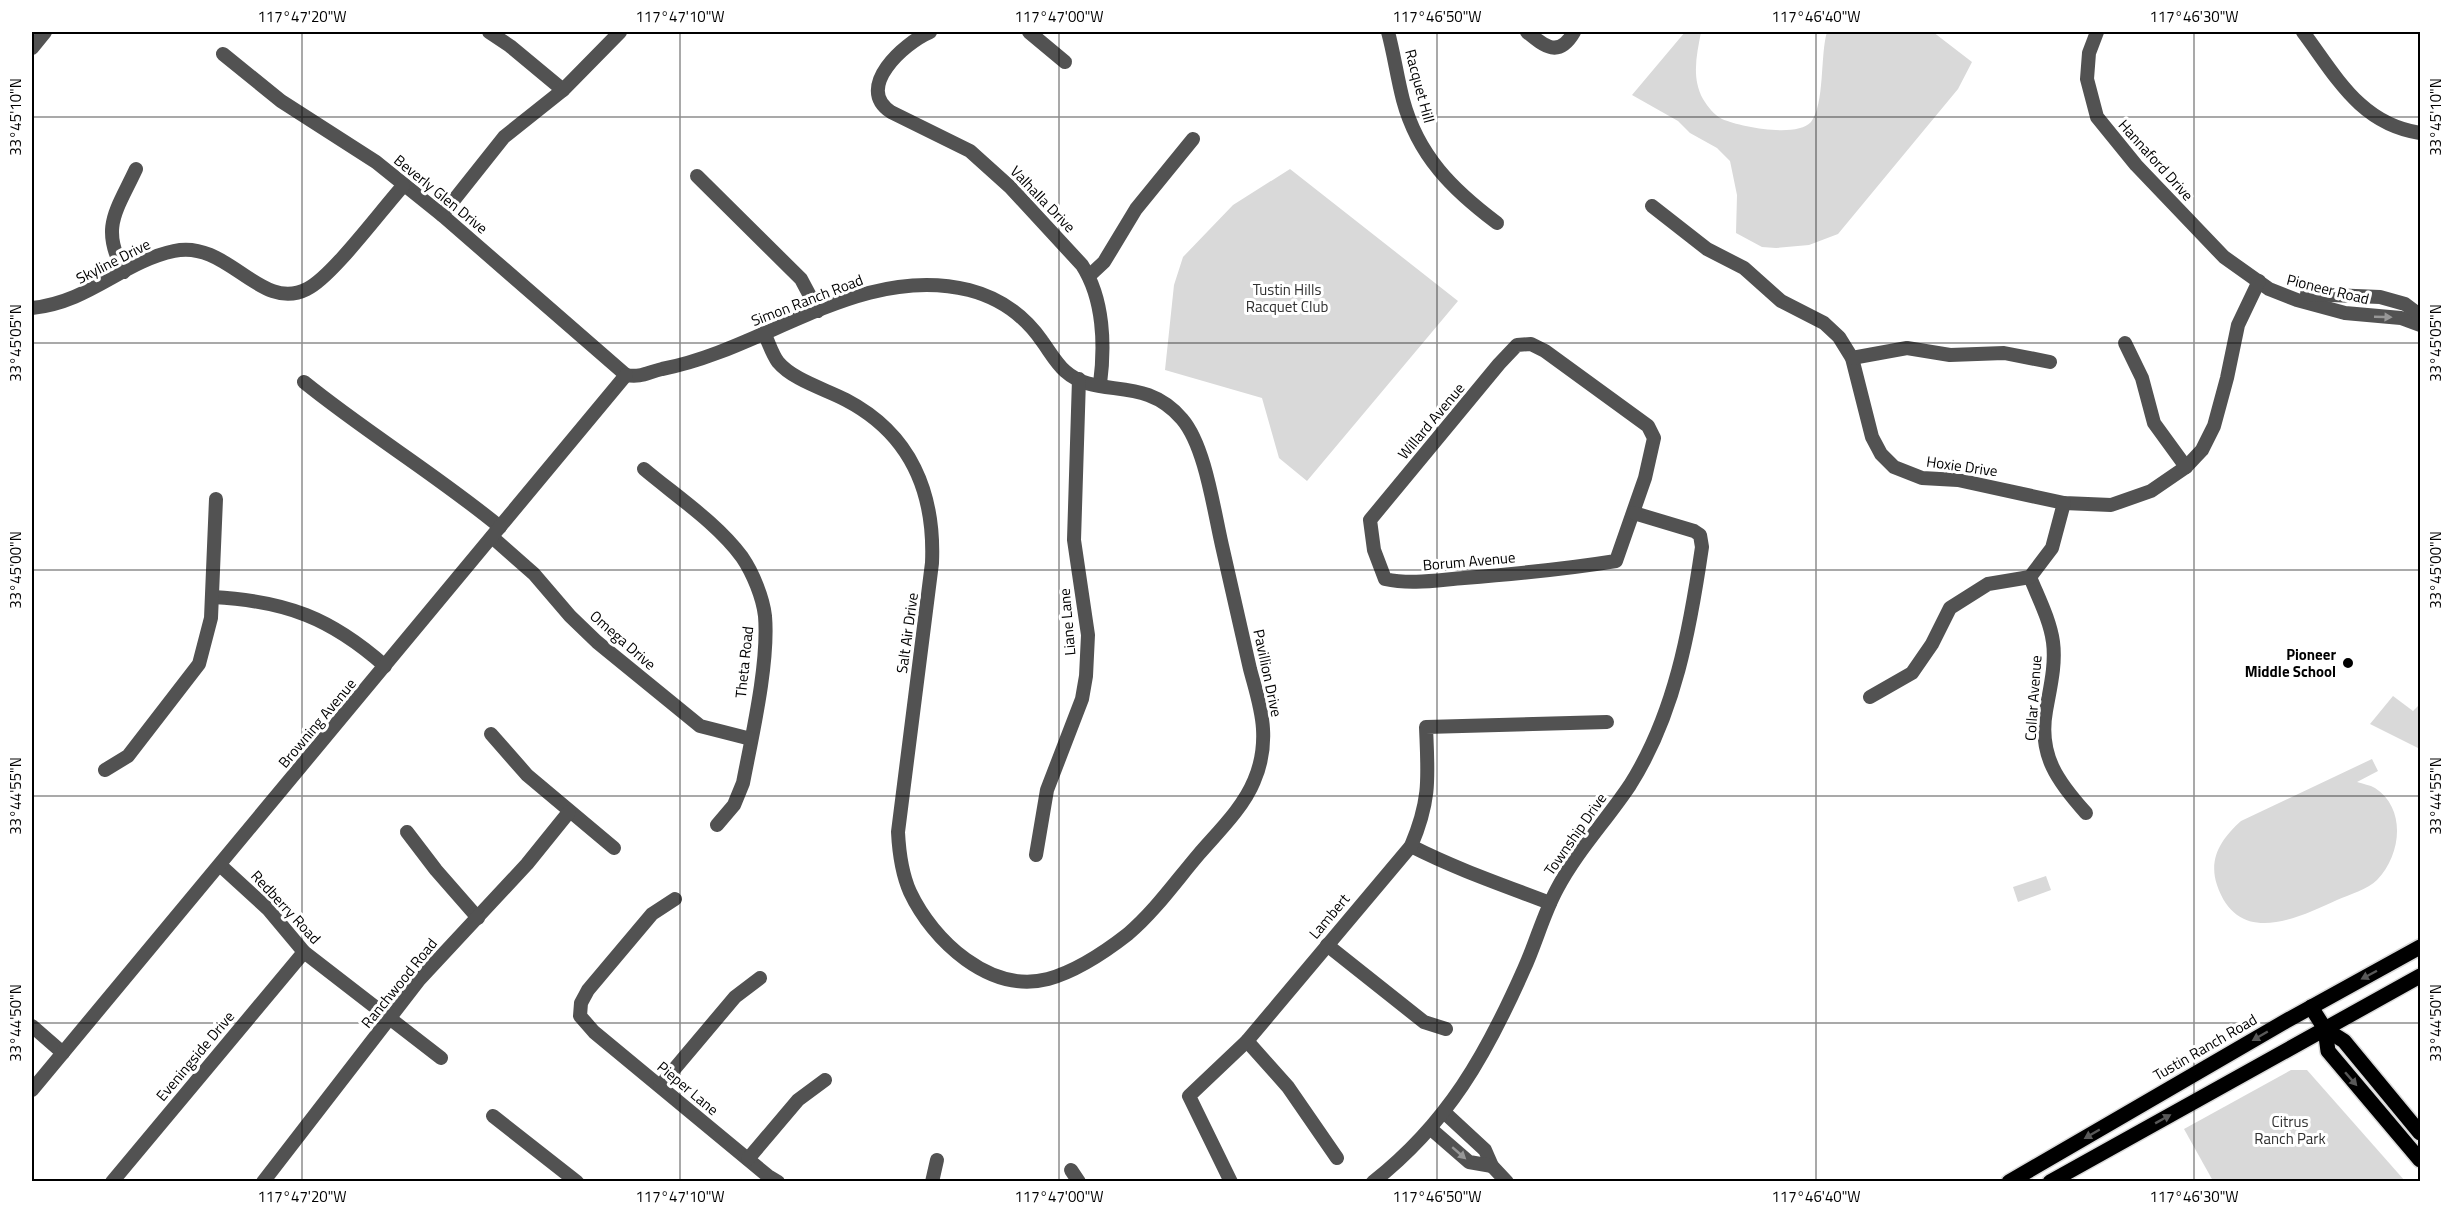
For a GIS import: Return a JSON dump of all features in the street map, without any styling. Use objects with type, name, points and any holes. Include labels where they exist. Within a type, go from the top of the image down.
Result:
[{"type":"main road","name":"Tustin Ranch Road","points":[[2009,1182],[2311,1007],[2421,947]]},
{"type":"main road","points":[[2050,1182],[2421,976]]},
{"type":"main road","points":[[2311,1007],[2325,1029],[2328,1051],[2421,1160]]},
{"type":"main road","points":[[2325,1029],[2344,1041],[2421,1133]]},
{"type":"street","points":[[32,48],[45,32]]},
{"type":"street","points":[[489,32],[510,46],[562,90]]},
{"type":"street","points":[[442,215],[504,137],[562,90],[620,32]]},
{"type":"street","name":"Valhalla Drive","points":[[930,32],[911,43],[890,64],[878,85],[876,95],[882,106],[891,112],[970,151],[989,167],[1070,251],[1089,276],[1097,303],[1103,348],[1100,384]]},
{"type":"street","points":[[1029,32],[1065,62]]},
{"type":"street","name":"Racquet Hill","points":[[1388,32],[1403,101],[1418,143],[1442,176],[1467,200],[1497,223]]},
{"type":"street","points":[[1527,32],[1544,47],[1556,48],[1569,41],[1574,32]]},
{"type":"street","name":"Hannaford Drive","points":[[2097,32],[2090,53],[2087,79],[2093,106],[2103,127],[2218,251],[2235,266],[2259,281]]},
{"type":"street","points":[[2303,32],[2348,94],[2362,108],[2388,124],[2421,133]]},
{"type":"street","name":"Beverly Glen Drive","points":[[223,54],[282,101],[376,162],[403,186],[442,215],[626,375]]},
{"type":"street","points":[[1089,276],[1104,262],[1136,208],[1193,139]]},
{"type":"street","points":[[124,273],[110,237],[113,219],[136,169]]},
{"type":"street","points":[[697,176],[801,279],[818,311]]},
{"type":"street","name":"Skyline Drive","points":[[32,308],[80,297],[161,255],[186,249],[198,249],[224,260],[275,293],[296,293],[321,278],[403,186]]},
{"type":"street","name":"Hoxie Drive","points":[[1652,206],[1707,249],[1744,268],[1781,301],[1824,323],[1839,337],[1852,358],[1872,437],[1881,454],[1894,467],[1922,478],[1958,480],[2064,503],[2111,505],[2151,491],[2186,467],[2202,450],[2214,426],[2228,378],[2238,325],[2259,281]]},
{"type":"street","name":"Pioneer Road","points":[[2259,281],[2269,290],[2345,313],[2401,318],[2421,323]]},
{"type":"street","name":"Pioneer Road","points":[[2259,281],[2304,294],[2391,299],[2417,313],[2421,323]]},
{"type":"street","name":"Simon Ranch Road","points":[[626,375],[639,378],[655,371],[704,358],[855,297],[888,290],[932,287],[969,290],[1004,304],[1033,328],[1060,366],[1079,379]]},
{"type":"street","name":"Salt Air Drive","points":[[764,333],[779,363],[789,372],[849,402],[888,430],[901,444],[921,480],[932,522],[932,563],[906,758],[898,832],[899,850],[909,890],[933,929],[973,964],[992,975]]},
{"type":"street","points":[[2125,343],[2142,378],[2154,423],[2186,467]]},
{"type":"street","name":"Willard Avenue","points":[[1370,520],[1517,345],[1531,344],[1545,351],[1648,426],[1654,438],[1634,513]]},
{"type":"street","points":[[1852,358],[1907,348],[1950,355],[2004,353],[2050,362]]},
{"type":"street","name":"Browning Avenue","points":[[32,1090],[221,866],[626,375]]},
{"type":"street","name":"Pavillion Drive","points":[[992,975],[1011,980],[1047,979],[1071,970],[1101,953],[1136,926],[1237,809],[1254,783],[1262,753],[1263,729],[1260,706],[1198,446],[1183,420],[1157,397],[1079,379]]},
{"type":"street","name":"Liane Lane","points":[[1036,855],[1047,790],[1082,699],[1086,676],[1088,635],[1074,540],[1079,379]]},
{"type":"street","name":"Omega Drive","points":[[304,382],[380,440],[456,490],[570,616],[597,642],[700,726],[751,739]]},
{"type":"street","name":"Theta Road","points":[[644,469],[726,538],[743,558],[757,588],[765,615],[765,643],[743,783],[734,805],[717,825]]},
{"type":"street","points":[[105,770],[128,756],[199,664],[207,641],[213,597],[216,499]]},
{"type":"street","points":[[1870,697],[1912,672],[1932,644],[1950,608],[1988,584],[2030,577],[2052,548],[2064,503]]},
{"type":"street","name":"Borum Avenue","points":[[1370,520],[1374,550],[1385,579],[1401,583],[1563,569],[1617,561],[1634,513]]},
{"type":"street","name":"Township Drive","points":[[1373,1182],[1431,1130],[1445,1113],[1492,1037],[1566,871],[1629,786],[1662,724],[1680,664],[1701,558],[1700,535],[1634,513]]},
{"type":"street","name":"Collar Avenue","points":[[2030,577],[2043,608],[2053,642],[2052,680],[2045,714],[2046,752],[2060,784],[2086,813]]},
{"type":"street","points":[[213,597],[259,600],[304,612],[357,641],[385,666]]},
{"type":"street","name":"Lambert","points":[[1231,1182],[1189,1096],[1247,1041],[1411,846],[1422,820],[1428,794],[1426,727],[1607,722]]},
{"type":"street","points":[[491,734],[527,775],[614,848]]},
{"type":"street","name":"Ranchwood Road","points":[[263,1182],[420,980],[478,918],[569,812]]},
{"type":"street","points":[[407,832],[436,870],[478,918]]},
{"type":"street","points":[[1411,846],[1450,866],[1482,875],[1550,903]]},
{"type":"street","name":"Redberry Road","points":[[221,866],[268,909],[304,952],[441,1058]]},
{"type":"street","name":"Pieper Lane","points":[[675,899],[652,914],[588,990],[581,1003],[580,1016],[594,1032],[748,1160],[778,1182]]},
{"type":"street","points":[[1327,945],[1424,1022],[1446,1029]]},
{"type":"street","name":"Eveningside Drive","points":[[112,1182],[304,952]]},
{"type":"street","points":[[660,1086],[735,997],[760,978]]},
{"type":"street","points":[[32,1026],[63,1053]]},
{"type":"street","points":[[1247,1041],[1288,1087],[1336,1158]]},
{"type":"street","points":[[748,1160],[798,1100],[825,1080]]},
{"type":"street","points":[[1445,1113],[1485,1149],[1492,1166],[1507,1182]]},
{"type":"street","points":[[494,1116],[578,1182]]},
{"type":"street","points":[[1431,1130],[1469,1162],[1492,1166]]},
{"type":"street","points":[[932,1182],[937,1160]]},
{"type":"green space","points":[[1685,32],[1701,32],[1696,66],[1697,82],[1703,99],[1711,110],[1730,122],[1768,130],[1794,129],[1804,127],[1811,122],[1818,104],[1827,32],[1933,32],[1972,62],[1958,89],[1838,234],[1809,245],[1762,247],[1736,233],[1737,195],[1730,161],[1717,148],[1690,133],[1678,121],[1632,95]]},
{"type":"green space","name":"Tustin Hills Racquet Club","points":[[1290,169],[1458,301],[1307,481],[1279,458],[1262,398],[1165,370],[1174,285],[1183,257],[1233,205]]},
{"type":"green space","points":[[2393,696],[2413,711],[2420,704],[2420,749],[2370,724]]},
{"type":"green space","points":[[2372,759],[2378,771],[2357,782],[2375,788],[2385,797],[2392,808],[2397,832],[2391,858],[2377,880],[2358,891],[2287,920],[2270,923],[2253,922],[2239,916],[2227,904],[2217,885],[2215,875],[2214,866],[2218,849],[2228,834],[2241,821]]},
{"type":"green space","points":[[2046,876],[2051,890],[2018,902],[2013,887]]},
{"type":"green space","name":"Citrus Ranch Park","points":[[2291,1070],[2307,1070],[2405,1181],[2213,1181],[2184,1129]]},
{"type":"place","name":"Pioneer Middle School","points":[[2348,663]]}]
